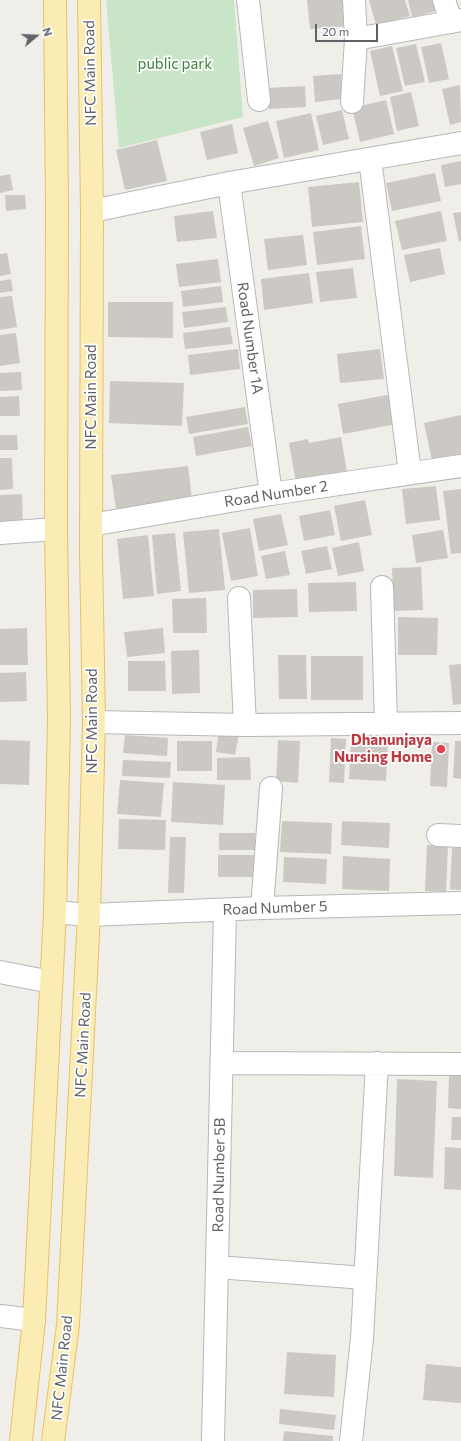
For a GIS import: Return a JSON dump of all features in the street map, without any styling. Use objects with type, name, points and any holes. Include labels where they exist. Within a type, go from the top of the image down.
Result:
[{"type":"main road","points":[[21,1441],[34,1320],[55,912],[59,719],[56,529],[57,207],[55,0]]},
{"type":"main road","name":"NFC Main Road","points":[[53,1441],[68,1325],[90,915],[94,722],[91,525],[92,211],[89,0]]},
{"type":"street","points":[[248,0],[259,100]]},
{"type":"street","points":[[352,102],[356,40],[354,0]]},
{"type":"street","points":[[356,40],[456,21],[444,0]]},
{"type":"street","points":[[92,211],[229,183],[461,143]]},
{"type":"street","points":[[370,159],[410,473]]},
{"type":"street","name":"Road Number 1A","points":[[229,183],[271,494]]},
{"type":"street","name":"Road Number 2","points":[[91,525],[271,494],[461,466]]},
{"type":"street","points":[[0,533],[56,529]]},
{"type":"street","points":[[382,587],[386,723]]},
{"type":"street","points":[[239,598],[245,725]]},
{"type":"street","points":[[94,722],[245,725],[461,723]]},
{"type":"street","points":[[262,908],[271,788]]},
{"type":"street","points":[[438,835],[461,836]]},
{"type":"street","name":"Road Number 5","points":[[55,912],[90,915],[262,908],[461,903]]},
{"type":"street","name":"Road Number 5B","points":[[213,1441],[225,910]]},
{"type":"street","points":[[0,972],[51,982]]},
{"type":"street","points":[[222,1063],[461,1064]]},
{"type":"street","points":[[351,1441],[362,1338],[377,1063]]},
{"type":"street","points":[[217,1267],[365,1278]]},
{"type":"street","points":[[0,1316],[34,1320]]},
{"type":"green space","name":"public park","points":[[106,0],[234,0],[243,117],[119,148]]},
{"type":"building","points":[[307,0],[347,0],[349,26],[310,29]]},
{"type":"building","points":[[369,0],[405,0],[410,16],[376,25]]},
{"type":"building","points":[[408,0],[433,0],[436,11],[412,17]]},
{"type":"building","points":[[441,43],[449,79],[429,83],[421,47]]},
{"type":"building","points":[[416,44],[425,82],[405,86],[396,48]]},
{"type":"building","points":[[392,46],[403,91],[380,96],[370,51]]},
{"type":"building","points":[[341,74],[342,99],[315,102],[313,76]]},
{"type":"building","points":[[460,85],[461,122],[450,125],[442,89]]},
{"type":"building","points":[[305,86],[306,107],[269,109],[267,88]]},
{"type":"building","points":[[411,92],[419,126],[397,131],[390,97]]},
{"type":"building","points":[[386,100],[394,134],[360,142],[352,108]]},
{"type":"building","points":[[342,110],[349,139],[323,145],[316,116]]},
{"type":"building","points":[[311,113],[319,150],[284,158],[276,121]]},
{"type":"building","points":[[268,121],[279,158],[254,166],[243,128]]},
{"type":"building","points":[[232,124],[238,153],[207,160],[200,132]]},
{"type":"building","points":[[157,140],[167,181],[125,190],[116,150]]},
{"type":"building","points":[[461,161],[461,184],[445,187],[441,165]]},
{"type":"building","points":[[435,173],[441,201],[392,211],[386,183]]},
{"type":"building","points":[[10,174],[13,190],[0,193],[0,176]]},
{"type":"building","points":[[359,182],[363,222],[312,227],[308,187]]},
{"type":"building","points":[[5,195],[25,195],[26,209],[6,211]]},
{"type":"building","points":[[213,211],[217,238],[177,242],[174,216]]},
{"type":"building","points":[[441,211],[447,241],[402,250],[395,221]]},
{"type":"building","points":[[461,212],[461,241],[459,242],[453,213]]},
{"type":"building","points":[[361,226],[365,259],[317,265],[313,232]]},
{"type":"building","points":[[303,235],[307,265],[268,270],[264,239]]},
{"type":"building","points":[[440,248],[445,274],[410,282],[404,255]]},
{"type":"building","points":[[7,253],[11,274],[0,276],[0,254]]},
{"type":"building","points":[[218,259],[221,282],[179,287],[176,264]]},
{"type":"building","points":[[353,268],[357,298],[320,302],[316,272]]},
{"type":"building","points":[[309,273],[313,303],[264,310],[261,279]]},
{"type":"building","points":[[11,279],[13,291],[0,293],[0,281]]},
{"type":"building","points":[[221,286],[223,302],[183,307],[181,291]]},
{"type":"building","points":[[12,296],[17,327],[0,330],[0,297]]},
{"type":"building","points":[[108,302],[173,302],[173,338],[108,337]]},
{"type":"building","points":[[226,307],[228,322],[184,328],[182,312]]},
{"type":"building","points":[[230,327],[233,344],[185,349],[183,333]]},
{"type":"building","points":[[16,333],[20,363],[0,366],[0,335]]},
{"type":"building","points":[[238,349],[240,369],[190,375],[188,355]]},
{"type":"building","points":[[380,349],[384,379],[340,383],[337,354]]},
{"type":"building","points":[[21,372],[22,390],[0,391],[0,373]]},
{"type":"building","points":[[110,381],[184,383],[182,426],[109,423]]},
{"type":"building","points":[[392,394],[397,424],[343,434],[338,404]]},
{"type":"building","points":[[19,396],[20,416],[0,416],[0,397]]},
{"type":"building","points":[[245,407],[248,424],[189,434],[186,417]]},
{"type":"building","points":[[461,415],[461,454],[432,460],[424,423]]},
{"type":"building","points":[[248,427],[252,446],[196,456],[193,437]]},
{"type":"building","points":[[0,435],[17,435],[18,450],[0,450]]},
{"type":"building","points":[[341,437],[347,472],[296,482],[289,443],[308,439],[309,443]]},
{"type":"building","points":[[0,458],[12,458],[13,489],[0,490]]},
{"type":"building","points":[[188,466],[192,500],[116,509],[111,475]]},
{"type":"building","points":[[436,486],[440,520],[406,524],[402,489]]},
{"type":"building","points":[[461,489],[461,553],[451,554],[443,491]]},
{"type":"building","points":[[22,494],[23,528],[0,528],[0,495]]},
{"type":"building","points":[[365,500],[372,535],[341,541],[334,506]]},
{"type":"building","points":[[330,510],[335,535],[304,541],[299,516]]},
{"type":"building","points":[[281,514],[288,545],[259,551],[253,519]]},
{"type":"building","points":[[250,528],[258,576],[231,581],[222,533]]},
{"type":"building","points":[[219,529],[225,590],[189,593],[183,532]]},
{"type":"building","points":[[443,530],[448,558],[416,563],[412,535]]},
{"type":"building","points":[[175,533],[181,591],[157,594],[152,535]]},
{"type":"building","points":[[148,535],[154,596],[123,599],[117,539]]},
{"type":"building","points":[[359,542],[364,571],[338,576],[332,548]]},
{"type":"building","points":[[327,546],[332,569],[306,574],[301,551]]},
{"type":"building","points":[[285,551],[290,575],[266,579],[261,556]]},
{"type":"building","points":[[421,567],[423,610],[394,611],[392,568]]},
{"type":"building","points":[[356,582],[357,611],[309,612],[308,583]]},
{"type":"building","points":[[297,589],[298,617],[253,618],[253,590]]},
{"type":"building","points":[[206,598],[207,633],[173,633],[172,599]]},
{"type":"building","points":[[398,617],[438,618],[437,655],[398,655]]},
{"type":"building","points":[[27,628],[28,665],[0,665],[0,629]]},
{"type":"building","points":[[163,628],[165,653],[127,657],[124,632]]},
{"type":"building","points":[[199,650],[200,693],[172,694],[171,651]]},
{"type":"building","points":[[278,655],[306,655],[307,699],[279,699]]},
{"type":"building","points":[[311,656],[363,656],[363,700],[311,700]]},
{"type":"building","points":[[128,661],[165,661],[166,691],[128,691]]},
{"type":"building","points":[[461,664],[461,704],[453,705],[449,665]]},
{"type":"building","points":[[26,672],[27,701],[0,702],[0,673]]},
{"type":"building","points":[[219,731],[239,734],[235,755],[216,752]]},
{"type":"building","points":[[125,735],[168,738],[167,756],[123,753]]},
{"type":"building","points":[[331,738],[346,739],[344,783],[329,782]]},
{"type":"building","points":[[0,740],[30,741],[29,785],[0,784]]},
{"type":"building","points":[[278,740],[300,741],[298,783],[276,781]]},
{"type":"building","points":[[351,740],[388,741],[386,781],[349,779]]},
{"type":"building","points":[[177,741],[212,741],[212,771],[177,771]]},
{"type":"building","points":[[455,741],[461,741],[461,779],[453,778]]},
{"type":"building","points":[[432,742],[449,743],[447,787],[430,786]]},
{"type":"building","points":[[250,757],[251,780],[217,780],[217,758]]},
{"type":"building","points":[[123,760],[171,762],[170,778],[122,776]]},
{"type":"building","points":[[120,780],[164,783],[161,817],[117,814]]},
{"type":"building","points":[[173,782],[225,785],[223,825],[171,822]]},
{"type":"building","points":[[119,819],[166,820],[165,850],[118,849]]},
{"type":"building","points":[[282,821],[332,823],[331,854],[280,852]]},
{"type":"building","points":[[342,821],[390,823],[389,848],[341,845]]},
{"type":"building","points":[[219,833],[255,833],[255,850],[219,850]]},
{"type":"building","points":[[170,837],[186,837],[184,893],[168,893]]},
{"type":"building","points":[[427,845],[448,846],[446,892],[425,891]]},
{"type":"building","points":[[452,848],[461,848],[461,890],[450,889]]},
{"type":"building","points":[[218,855],[258,855],[258,877],[218,877]]},
{"type":"building","points":[[343,856],[390,859],[389,891],[342,889]]},
{"type":"building","points":[[284,857],[327,859],[326,884],[283,882]]},
{"type":"building","points":[[449,1076],[461,1076],[461,1109],[448,1108]]},
{"type":"building","points":[[397,1079],[437,1081],[433,1178],[394,1176]]},
{"type":"building","points":[[452,1117],[461,1117],[461,1140],[451,1140]]},
{"type":"building","points":[[445,1147],[461,1148],[461,1190],[444,1189]]},
{"type":"building","points":[[287,1352],[336,1355],[334,1397],[284,1394]]},
{"type":"building","points":[[426,1364],[461,1367],[461,1403],[423,1400]]},
{"type":"building","points":[[280,1409],[336,1415],[334,1430],[279,1424]]},
{"type":"building","points":[[284,1431],[333,1436],[333,1441],[283,1441]]},
{"type":"place","name":"Dhanunjaya Nursing Home","points":[[441,749]]}]
